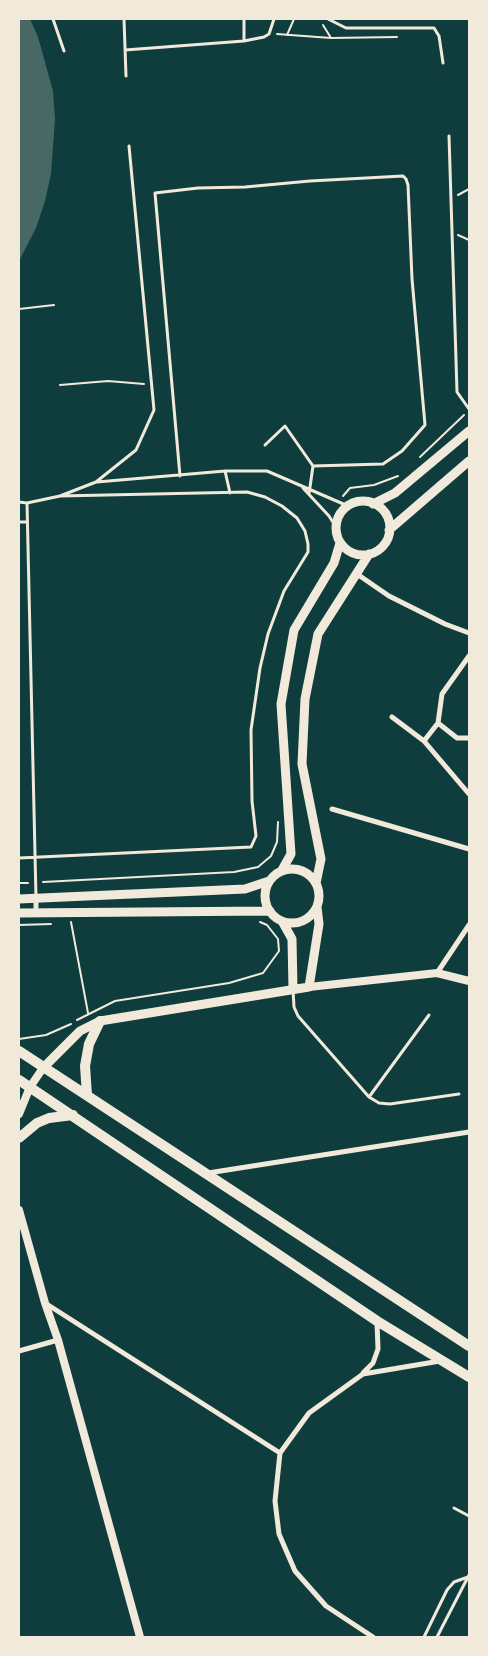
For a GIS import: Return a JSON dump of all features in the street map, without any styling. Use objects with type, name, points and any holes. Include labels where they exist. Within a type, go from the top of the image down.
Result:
[{"type":"main road","points":[[373,504],[395,493],[469,431]]},
{"type":"main road","points":[[43,1068],[80,1031],[96,1023],[310,987],[319,924],[317,907],[319,899],[316,883],[321,859],[302,764],[305,699],[318,634],[369,554],[384,546],[390,530],[469,461]]},
{"type":"main road","points":[[19,899],[245,889],[269,881],[282,870],[292,854],[281,704],[294,630],[334,564],[340,543],[336,527],[342,511],[356,502],[373,504],[386,514],[390,530]]},
{"type":"main road","points":[[340,543],[353,553],[369,554]]},
{"type":"main road","points":[[282,870],[290,868],[305,872],[316,883]]},
{"type":"main road","points":[[269,881],[265,896],[270,911],[282,921],[292,939],[293,989]]},
{"type":"main road","points":[[282,921],[298,922],[312,914],[317,907]]},
{"type":"main road","points":[[19,913],[270,911]]},
{"type":"main road","points":[[87,1095],[84,1066],[96,1023]]},
{"type":"main road","points":[[19,1051],[469,1346]]},
{"type":"main road","points":[[19,1080],[378,1321],[469,1377]]},
{"type":"main road","points":[[19,1138],[37,1123],[49,1118],[73,1115]]},
{"type":"street","points":[[357,574],[389,596],[445,624],[469,633]]},
{"type":"street","points":[[424,741],[438,723],[442,694],[469,656]]},
{"type":"street","points":[[392,717],[424,741],[469,794]]},
{"type":"street","points":[[438,723],[457,738],[469,738]]},
{"type":"street","points":[[332,809],[469,849]]},
{"type":"street","points":[[36,898],[36,913]]},
{"type":"street","points":[[437,973],[469,925]]},
{"type":"street","points":[[310,987],[437,973],[469,982]]},
{"type":"street","points":[[19,1114],[30,1087],[43,1068]]},
{"type":"street","points":[[204,1174],[469,1132]]},
{"type":"street","points":[[19,1210],[45,1302],[58,1340],[140,1637]]},
{"type":"street","points":[[45,1302],[280,1454]]},
{"type":"street","points":[[373,1637],[326,1606],[295,1571],[279,1534],[275,1501],[280,1454],[308,1413],[363,1374],[373,1363],[378,1349],[378,1321]]},
{"type":"street","points":[[19,1351],[58,1340]]},
{"type":"street","points":[[363,1374],[444,1360]]},
{"type":"lane","points":[[53,19],[64,51]]},
{"type":"lane","points":[[124,19],[126,76]]},
{"type":"lane","points":[[244,19],[244,41]]},
{"type":"lane","points":[[124,50],[244,41],[267,36],[274,19]]},
{"type":"lane","points":[[328,19],[346,28],[434,28],[439,36],[443,63]]},
{"type":"lane","points":[[449,136],[457,392],[469,410]]},
{"type":"lane","points":[[96,482],[136,450],[154,410],[129,146]]},
{"type":"lane","points":[[180,476],[154,195],[159,191],[403,176],[406,179],[412,279],[425,425],[402,451],[383,464],[313,466]]},
{"type":"lane","points":[[265,445],[286,426],[313,466],[310,492],[336,527]]},
{"type":"lane","points":[[225,471],[230,493]]},
{"type":"lane","points":[[19,502],[27,503],[60,496],[96,482],[225,471],[267,471],[310,492],[348,506]]},
{"type":"lane","points":[[19,858],[251,847],[255,841],[255,824],[252,801],[250,730],[260,668],[268,634],[280,601],[308,552],[308,544],[297,518],[282,506],[265,497],[247,492],[60,496]]},
{"type":"lane","points":[[27,503],[36,898]]},
{"type":"lane","points":[[19,522],[27,522]]},
{"type":"lane","points":[[293,989],[294,1007],[298,1016],[369,1097],[379,1103],[390,1104],[459,1094]]},
{"type":"lane","points":[[369,1097],[429,1015]]},
{"type":"lane","points":[[454,1508],[469,1516]]},
{"type":"lane","points":[[424,1637],[447,1590],[454,1582],[468,1576]]},
{"type":"lane","points":[[437,1637],[468,1576]]},
{"type":"path","points":[[287,35],[294,19]]},
{"type":"path","points":[[322,19],[331,38]]},
{"type":"path","points":[[451,199],[469,189]]},
{"type":"path","points":[[19,309],[54,305]]},
{"type":"path","points":[[60,385],[108,381],[151,384]]},
{"type":"path","points":[[414,463],[469,410]]},
{"type":"path","points":[[339,502],[350,488],[374,485],[401,475]]},
{"type":"path","points":[[19,883],[234,872],[258,867],[271,856],[277,842],[278,822]]},
{"type":"path","points":[[71,912],[88,1012],[96,1023]]},
{"type":"path","points":[[19,1039],[46,1036],[65,1028],[88,1012],[115,1001],[229,983],[263,973],[279,951],[278,939],[267,925],[252,920]]},
{"type":"building","points":[[19,19],[30,19],[38,37],[53,91],[55,119],[51,174],[45,201],[36,228],[19,261]]}]
